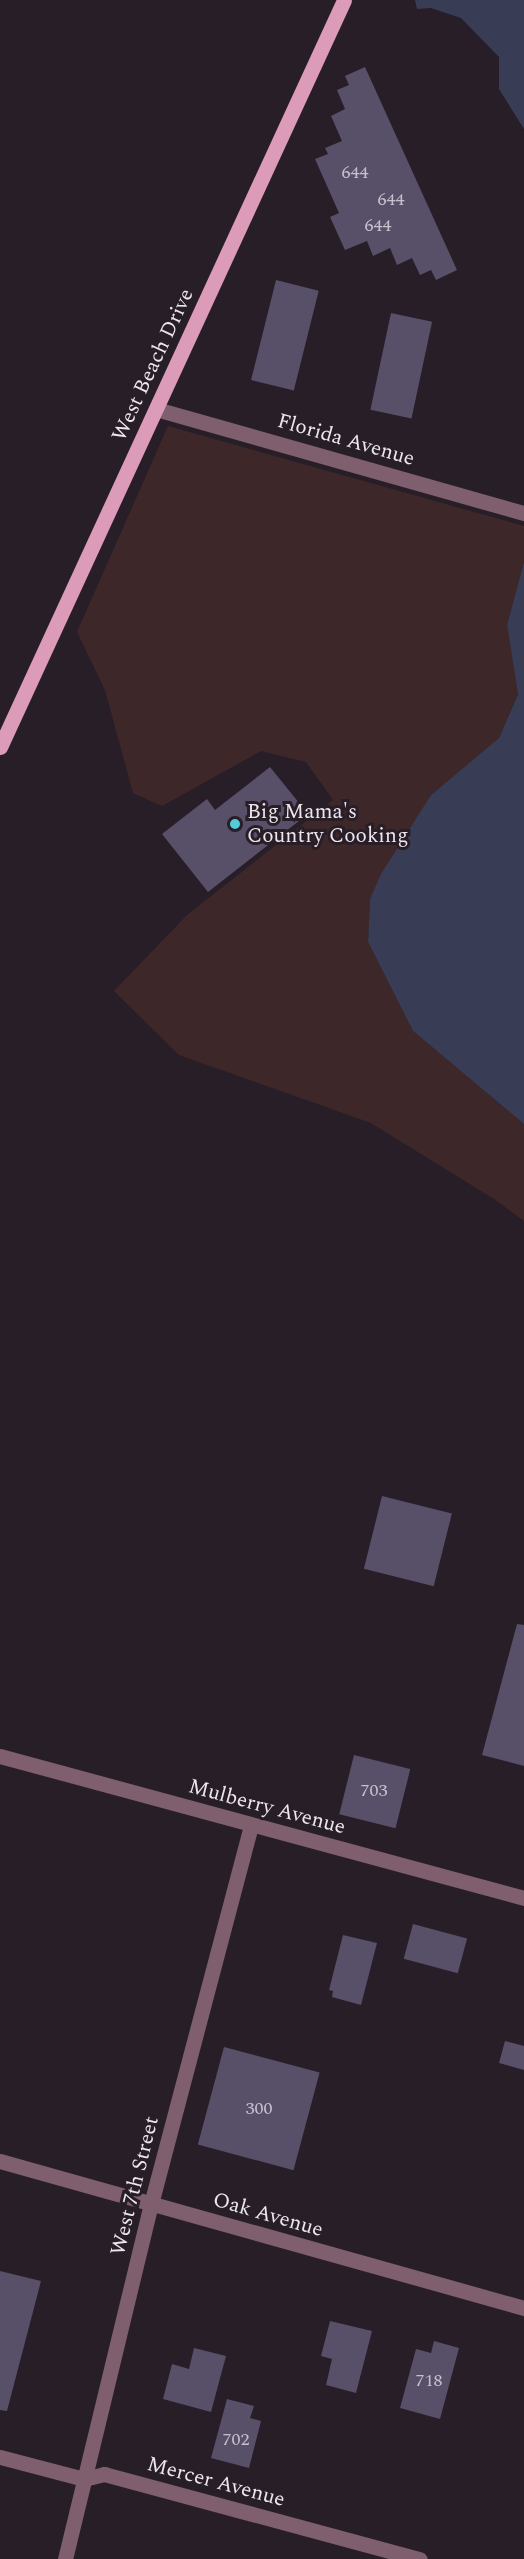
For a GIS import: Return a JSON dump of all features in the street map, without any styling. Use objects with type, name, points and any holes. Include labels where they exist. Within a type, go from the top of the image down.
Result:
[{"type":"main road","name":"West Beach Drive","points":[[0,747],[344,0]]},
{"type":"street","name":"Florida Avenue","points":[[156,409],[524,513]]},
{"type":"street","name":"Mulberry Avenue","points":[[0,1756],[524,1898]]},
{"type":"street","name":"West 7th Street","points":[[65,2559],[151,2204],[251,1824]]},
{"type":"street","name":"Oak Avenue","points":[[0,2161],[524,2308]]},
{"type":"street","name":"Mercer Avenue","points":[[0,2457],[84,2479],[104,2474],[420,2559]]},
{"type":"shaded area","points":[[168,426],[524,526],[524,562],[507,625],[518,693],[499,738],[431,795],[370,899],[368,942],[413,1031],[524,1124],[524,1221],[494,1199],[371,1123],[179,1055],[114,991],[187,915],[333,800],[306,762],[261,751],[162,806],[133,793],[105,690],[77,632]]},
{"type":"water","points":[[415,0],[524,0],[524,129],[499,89],[499,57],[461,18],[431,8],[417,9]]},
{"type":"water","points":[[524,562],[524,1124],[413,1031],[368,942],[370,899],[381,874],[431,795],[499,738],[518,694],[507,625]]},
{"type":"building","points":[[365,67],[457,270],[436,280],[431,270],[420,275],[412,258],[397,265],[390,248],[373,256],[367,241],[345,250],[330,217],[339,213],[315,159],[328,154],[325,148],[342,141],[331,116],[345,109],[337,90],[349,85],[345,76]]},
{"type":"building","points":[[276,280],[319,291],[294,391],[251,380]]},
{"type":"building","points":[[391,313],[432,322],[411,419],[370,410]]},
{"type":"building","name":"Big Mama's Country Cooking","points":[[270,767],[308,814],[208,892],[162,834],[207,799],[215,810]]},
{"type":"building","points":[[382,1496],[452,1513],[434,1586],[364,1569]]},
{"type":"building","points":[[517,1624],[524,1625],[524,1766],[482,1755]]},
{"type":"building","points":[[354,1755],[410,1769],[396,1828],[339,1814]]},
{"type":"building","points":[[413,1924],[467,1938],[458,1973],[404,1959]]},
{"type":"building","points":[[343,1935],[377,1943],[361,2005],[332,1997],[333,1991],[329,1990]]},
{"type":"building","points":[[505,2041],[524,2046],[524,2070],[499,2063]]},
{"type":"building","points":[[224,2047],[320,2073],[293,2170],[198,2145]]},
{"type":"building","points":[[0,2271],[41,2281],[7,2411],[0,2410]]},
{"type":"building","points":[[330,2321],[372,2331],[356,2393],[326,2385],[332,2359],[321,2356]]},
{"type":"building","points":[[434,2341],[459,2348],[440,2419],[400,2408],[416,2349],[431,2353]]},
{"type":"building","points":[[194,2348],[226,2356],[211,2412],[163,2399],[172,2364],[189,2369]]},
{"type":"building","points":[[227,2399],[254,2406],[250,2418],[261,2421],[249,2468],[211,2458]]},
{"type":"place","name":"Big Mama's Country Cooking","points":[[235,824]]}]
